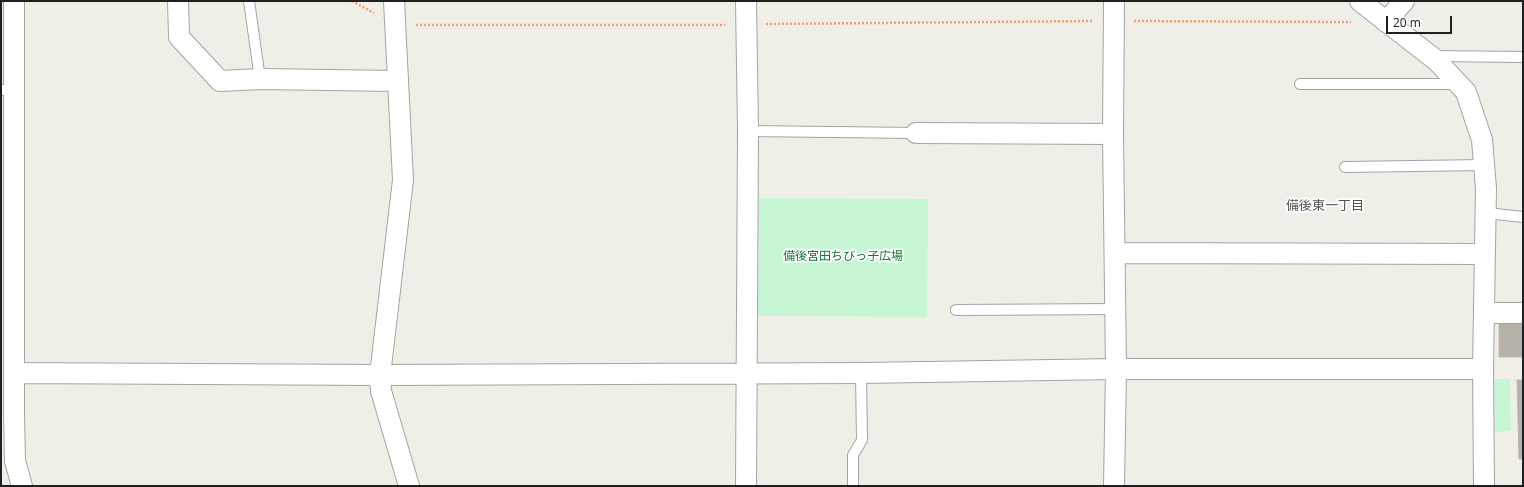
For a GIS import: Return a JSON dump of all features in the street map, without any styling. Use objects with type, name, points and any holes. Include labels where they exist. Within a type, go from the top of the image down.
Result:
[{"type":"street","points":[[14,1],[7,90],[8,284],[14,373],[7,416],[15,461],[22,486]]},
{"type":"street","points":[[178,1],[179,37],[220,81],[260,79],[397,81]]},
{"type":"street","points":[[394,1],[403,180],[380,375],[381,391],[409,486]]},
{"type":"street","points":[[746,1],[748,132],[746,486]]},
{"type":"street","points":[[1114,1],[1113,134],[1116,253],[1114,486]]},
{"type":"street","points":[[1360,1],[1431,56],[1459,84],[1466,92],[1482,140],[1486,213],[1482,369],[1484,486]]},
{"type":"street","points":[[1386,22],[1404,1]]},
{"type":"street","points":[[916,133],[1113,134]]},
{"type":"street","points":[[1116,253],[1485,254]]},
{"type":"street","points":[[1484,313],[1523,313]]},
{"type":"street","points":[[14,373],[380,375],[861,373],[1116,369],[1482,369]]},
{"type":"lane","points":[[249,1],[260,79]]},
{"type":"lane","points":[[1431,56],[1523,57]]},
{"type":"lane","points":[[1300,84],[1459,84]]},
{"type":"lane","points":[[748,132],[916,133]]},
{"type":"lane","points":[[1345,167],[1484,165]]},
{"type":"lane","points":[[1486,213],[1523,217]]},
{"type":"lane","points":[[956,310],[1116,309]]},
{"type":"lane","points":[[853,486],[853,455],[862,440],[861,373]]},
{"type":"path","points":[[352,1],[395,25],[746,25],[1115,21],[1354,22]]},
{"type":"green space","name":"備後宮田ちびっ子広場","points":[[759,198],[928,199],[927,317],[758,316]]},
{"type":"green space","points":[[1494,379],[1510,379],[1511,431],[1495,432]]},
{"type":"building","points":[[1499,323],[1523,323],[1523,357],[1499,357]]},
{"type":"building","points":[[1517,380],[1523,380],[1523,459],[1519,459]]},
{"type":"district","name":"備後東一丁目","points":[[1325,206]]}]
